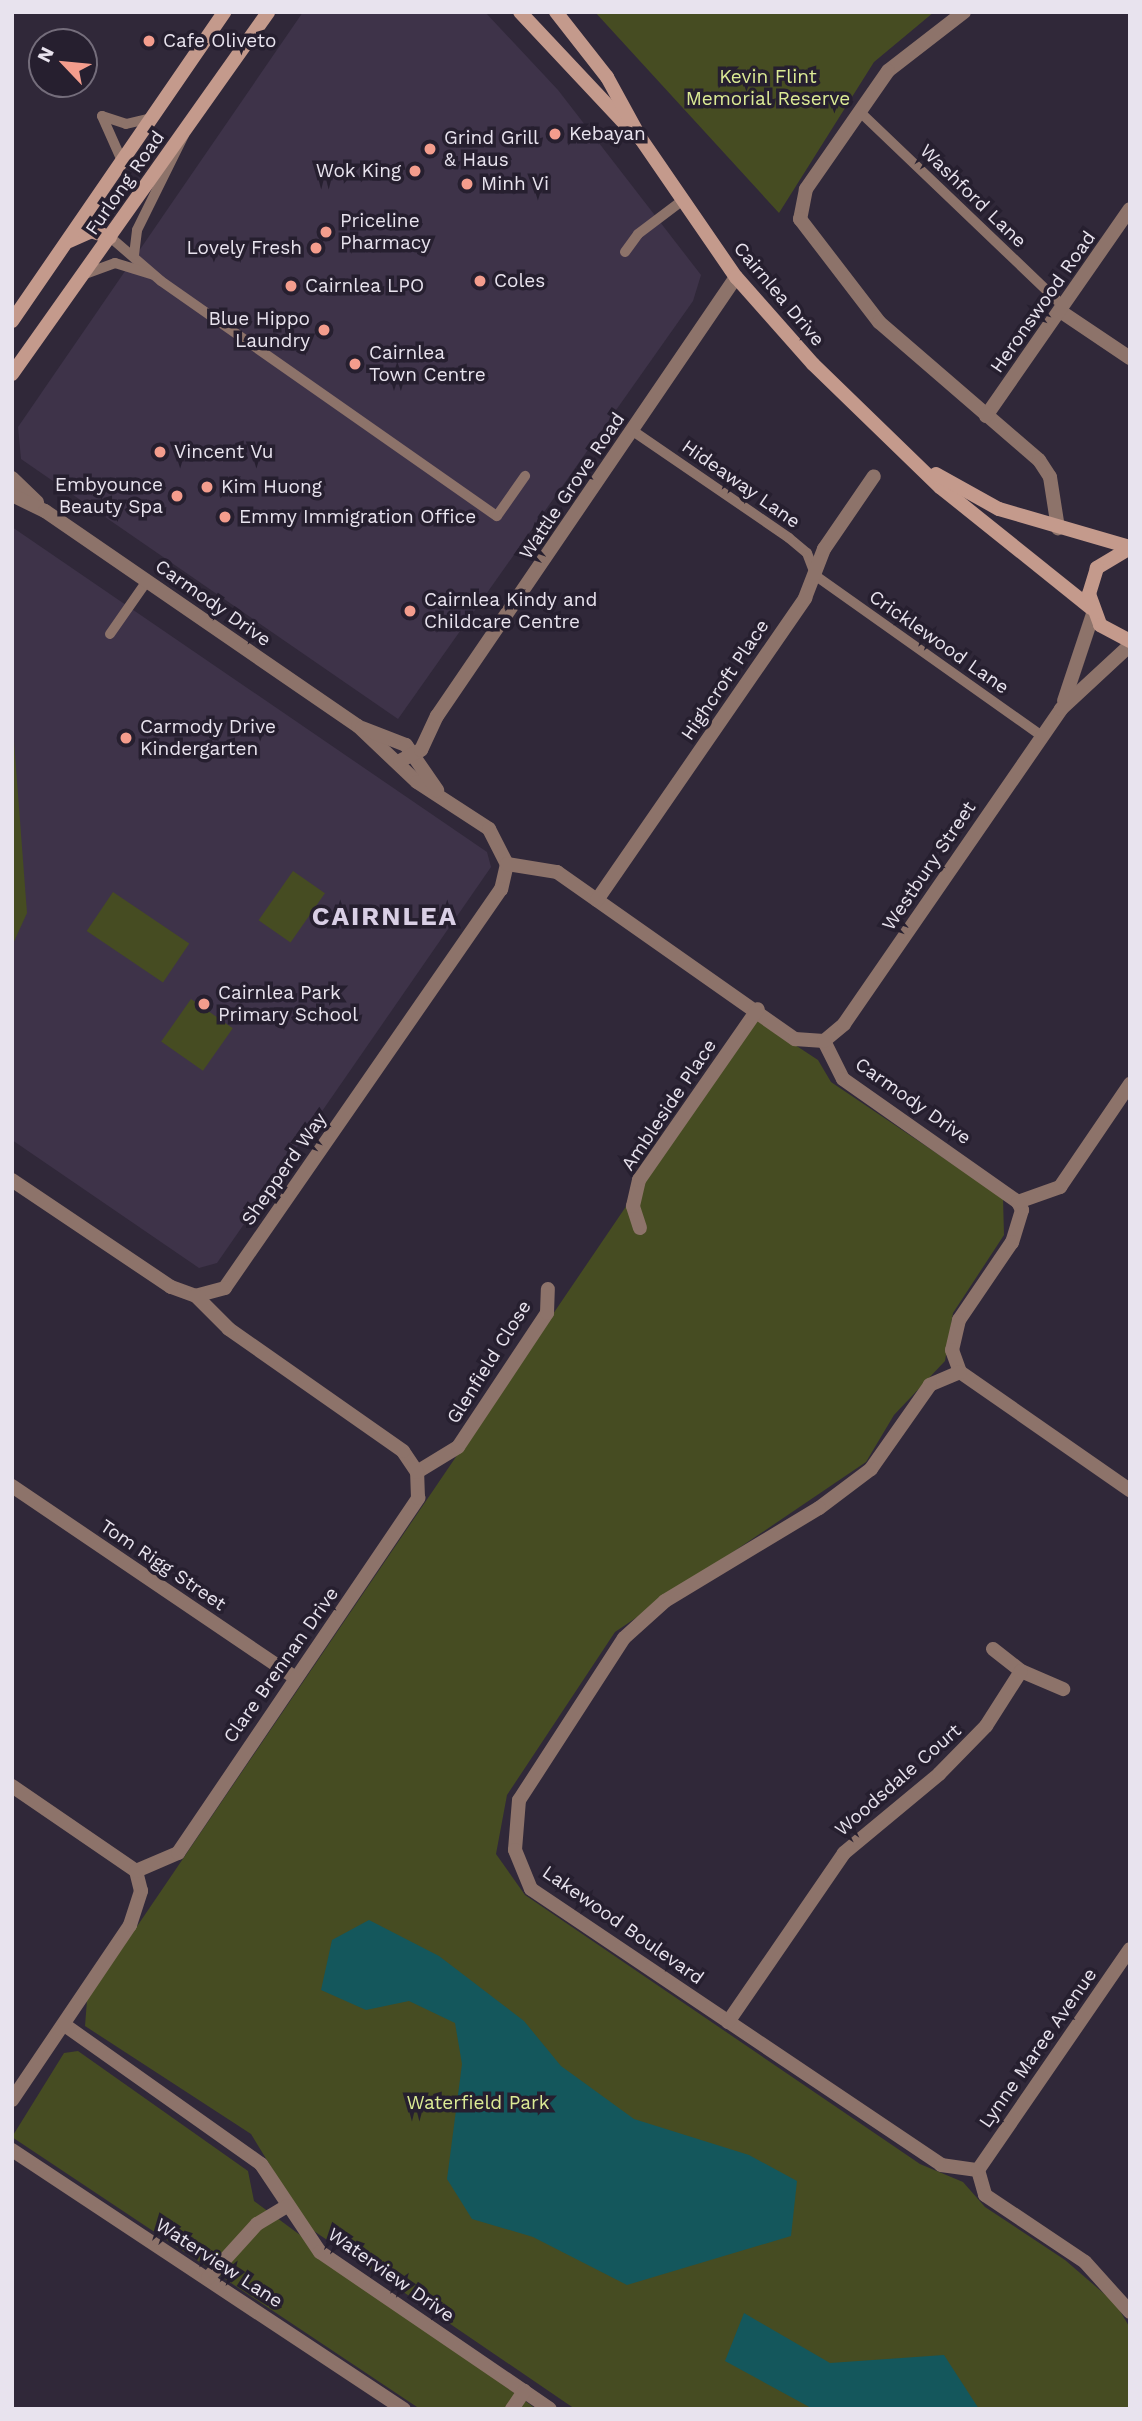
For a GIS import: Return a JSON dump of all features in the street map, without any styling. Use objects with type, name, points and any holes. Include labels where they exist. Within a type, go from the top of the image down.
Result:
[{"type":"street","name":"Furlong Road","points":[[12,321],[224,12]]},
{"type":"street","name":"Furlong Road","points":[[12,374],[268,12]]},
{"type":"street","name":"Cairnlea Drive","points":[[520,12],[641,139]]},
{"type":"street","name":"Cairnlea Drive","points":[[556,12],[607,78],[641,139],[736,277],[908,457],[1092,611],[1110,634],[1130,643]]},
{"type":"street","points":[[964,12],[888,71],[806,189],[800,219],[879,322],[1039,460],[1050,477],[1058,528]]},
{"type":"street","name":"Heronswood Road","points":[[986,416],[1130,209]]},
{"type":"street","points":[[65,244],[91,231],[110,237]]},
{"type":"street","name":"Wattle Grove Road","points":[[400,761],[411,751],[437,716],[736,277]]},
{"type":"street","points":[[1061,308],[1130,358]]},
{"type":"street","name":"Cairnlea Drive","points":[[908,457],[989,504],[1058,528],[1130,547]]},
{"type":"street","name":"Highcroft Place","points":[[597,900],[816,576],[824,549],[874,476]]},
{"type":"street","name":"Carmody Drive","points":[[12,478],[45,511]]},
{"type":"street","name":"Carmody Drive","points":[[12,495],[45,511],[358,726],[400,761],[417,782],[489,828],[507,864]]},
{"type":"street","points":[[1092,611],[1097,568],[1130,547]]},
{"type":"street","name":"Westbury Street","points":[[1061,709],[1092,611]]},
{"type":"street","name":"Westbury Street","points":[[824,1041],[844,1024],[1061,709],[1130,643]]},
{"type":"street","name":"Carmody Drive","points":[[358,726],[411,751],[441,795]]},
{"type":"street","points":[[507,864],[556,872],[758,1009],[795,1039],[824,1041]]},
{"type":"street","name":"Shepperd Way","points":[[196,1296],[225,1288],[501,889],[507,864]]},
{"type":"street","name":"Ambleside Place","points":[[640,1228],[633,1206],[639,1180],[758,1009]]},
{"type":"street","name":"Carmody Drive","points":[[824,1041],[843,1079],[1018,1202]]},
{"type":"street","points":[[1130,1084],[1060,1187],[1018,1202],[1022,1210],[1012,1242],[959,1320],[952,1350],[960,1372],[1130,1490]]},
{"type":"street","points":[[12,1180],[170,1287],[196,1296],[229,1329],[403,1451],[418,1472]]},
{"type":"street","name":"Glenfield Close","points":[[418,1472],[458,1447],[547,1312],[548,1289]]},
{"type":"street","name":"Lakewood Boulevard","points":[[960,1372],[930,1385],[871,1469],[819,1508],[665,1601],[624,1637],[519,1800],[515,1850],[531,1889],[941,2165],[978,2170]]},
{"type":"street","name":"Clare Brennan Drive","points":[[136,1871],[178,1853],[293,1676],[320,1647],[418,1498],[418,1472]]},
{"type":"street","name":"Tom Rigg Street","points":[[12,1486],[293,1676]]},
{"type":"street","points":[[993,1649],[1021,1671],[1063,1689]]},
{"type":"street","name":"Woodsdale Court","points":[[728,2022],[844,1853],[986,1726],[1021,1671]]},
{"type":"street","points":[[12,1786],[136,1871],[138,1910],[66,2026],[12,2100]]},
{"type":"street","name":"Lynne Maree Avenue","points":[[978,2170],[1130,1949]]},
{"type":"street","name":"Waterview Drive","points":[[66,2026],[261,2164],[320,2252],[550,2409]]},
{"type":"street","name":"Waterview Lane","points":[[12,2150],[404,2409]]},
{"type":"street","points":[[978,2170],[985,2195],[1085,2262],[1130,2312]]},
{"type":"street","points":[[208,2278],[257,2224],[287,2206]]},
{"type":"street","points":[[512,2409],[524,2391]]},
{"type":"lane","name":"Washford Lane","points":[[859,111],[1061,308]]},
{"type":"lane","points":[[122,161],[102,116],[126,124],[152,118]]},
{"type":"lane","points":[[134,255],[136,230],[175,163],[186,129]]},
{"type":"lane","points":[[625,252],[638,234],[683,200]]},
{"type":"lane","points":[[110,237],[134,255],[152,274],[497,516],[525,476]]},
{"type":"lane","points":[[85,274],[115,263],[152,274]]},
{"type":"lane","name":"Hideaway Lane","points":[[633,431],[807,552],[816,576]]},
{"type":"lane","name":"Cricklewood Lane","points":[[816,576],[1042,736]]},
{"type":"lane","points":[[110,634],[147,581]]},
{"type":"shaded area","name":"Cairnlea Town Centre","points":[[303,12],[485,12],[558,90],[701,275],[693,301],[398,719],[21,459],[18,427]]},
{"type":"shaded area","name":"Cairnlea Park Primary School","points":[[12,527],[487,852],[491,867],[217,1263],[199,1268],[12,1140]]},
{"type":"shaded area","points":[[369,1920],[439,1956],[524,2021],[561,2066],[634,2119],[749,2155],[797,2181],[791,2236],[627,2285],[533,2237],[472,2219],[447,2179],[462,2064],[455,2023],[409,2001],[366,2010],[321,1990],[332,1940]]},
{"type":"shaded area","points":[[744,2313],[830,2363],[944,2355],[979,2409],[813,2409],[725,2361]]},
{"type":"green space","name":"Kevin Flint Memorial Reserve","points":[[595,12],[934,12],[874,62],[779,213]]},
{"type":"green space","points":[[12,715],[27,913],[12,946]]},
{"type":"green space","points":[[293,871],[325,893],[291,943],[259,920]]},
{"type":"green space","points":[[113,892],[189,943],[163,982],[87,931]]},
{"type":"green space","points":[[191,999],[233,1028],[203,1071],[161,1042]]},
{"type":"green space","name":"Waterfield Park","points":[[754,1018],[818,1060],[831,1082],[1003,1198],[1004,1235],[953,1313],[945,1361],[894,1415],[866,1462],[615,1632],[507,1795],[496,1854],[525,1895],[920,2164],[963,2182],[985,2207],[1065,2260],[1116,2304],[1130,2328],[1130,2409],[575,2409],[308,2227],[251,2134],[85,2026],[87,2000]]},
{"type":"green space","points":[[78,2051],[248,2171],[254,2201],[536,2409],[420,2409],[12,2137],[64,2053]]},
{"type":"place","name":"Cafe Oliveto","points":[[149,41]]},
{"type":"place","name":"Kebayan","points":[[555,134]]},
{"type":"place","name":"Grind Grill & Haus","points":[[430,149]]},
{"type":"place","name":"Wok King","points":[[415,171]]},
{"type":"place","name":"Minh Vi","points":[[467,184]]},
{"type":"place","name":"Priceline Pharmacy","points":[[326,232]]},
{"type":"place","name":"Lovely Fresh","points":[[316,248]]},
{"type":"place","name":"Coles","points":[[480,281]]},
{"type":"place","name":"Cairnlea LPO","points":[[291,286]]},
{"type":"place","name":"Blue Hippo Laundry","points":[[324,330]]},
{"type":"place","name":"Cairnlea Town Centre","points":[[355,364]]},
{"type":"place","name":"Vincent Vu","points":[[160,452]]},
{"type":"place","name":"Kim Huong","points":[[207,487]]},
{"type":"place","name":"Embyounce Beauty Spa","points":[[177,496]]},
{"type":"place","name":"Emmy Immigration Office","points":[[225,517]]},
{"type":"place","name":"Cairnlea Kindy and Childcare Centre","points":[[410,611]]},
{"type":"place","name":"Carmody Drive Kindergarten","points":[[126,738]]},
{"type":"place","name":"Cairnlea Park Primary School","points":[[204,1004]]},
{"type":"district","name":"CAIRNLEA","points":[[385,917]]}]
